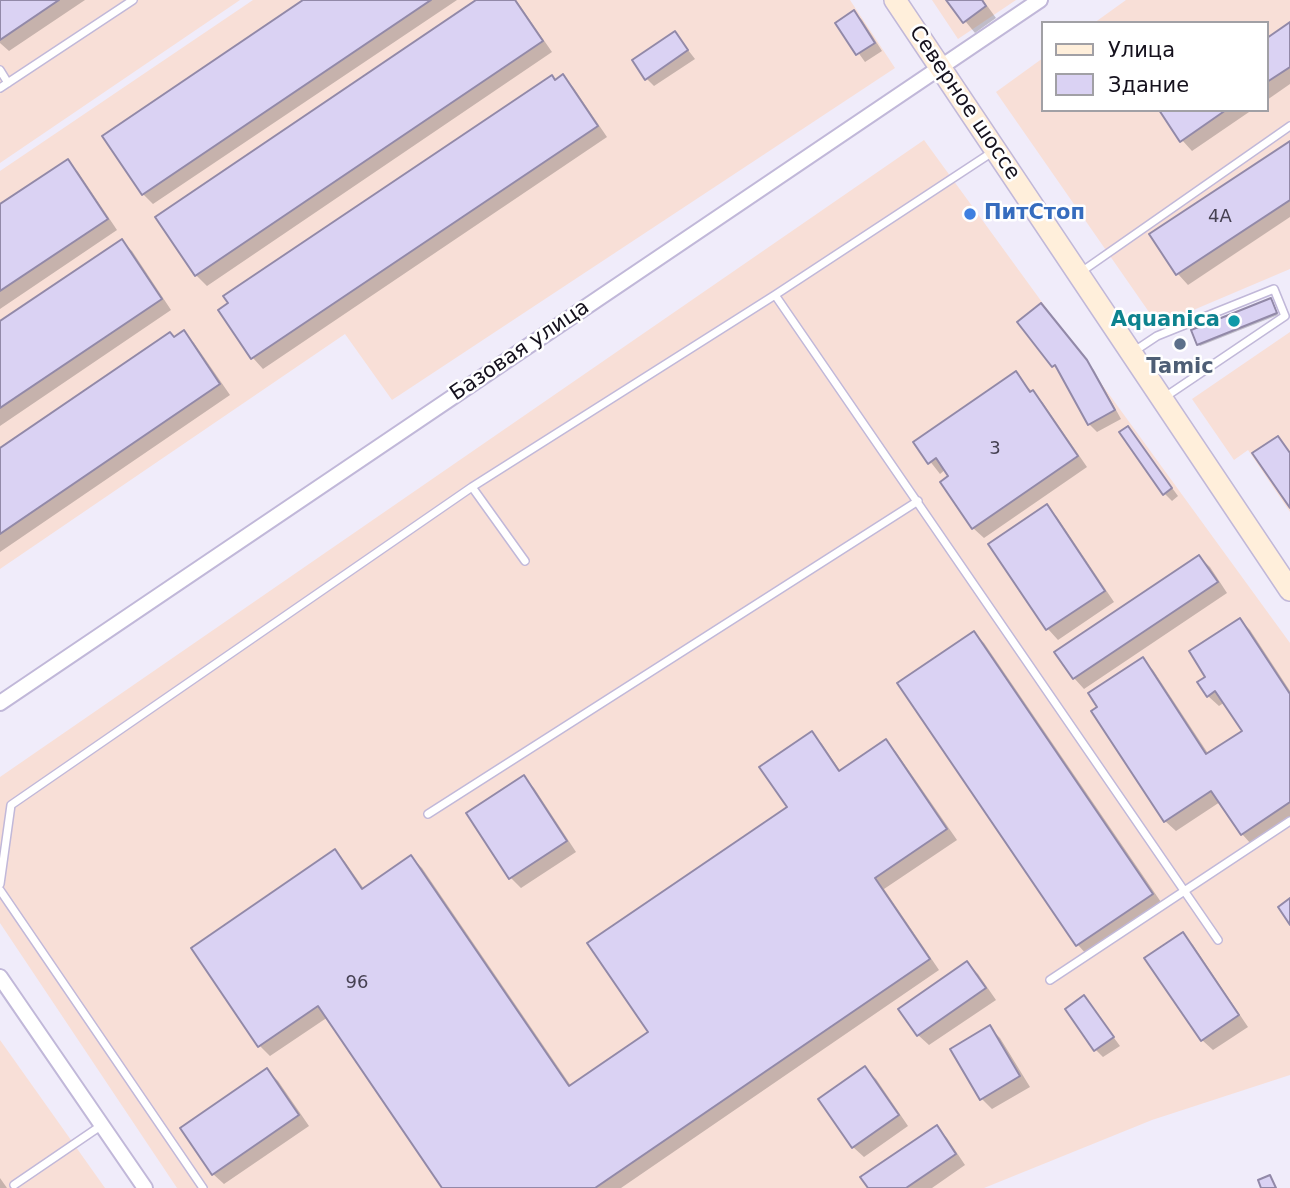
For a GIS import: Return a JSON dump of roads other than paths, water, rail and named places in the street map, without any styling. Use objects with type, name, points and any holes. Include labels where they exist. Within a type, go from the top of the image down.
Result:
[{"type":"main road","name":"Северное шоссе","points":[[895,0],[1290,590]]},
{"type":"street","name":"Базовая улица","points":[[0,703],[1040,0]]},
{"type":"street","points":[[0,977],[145,1188]]},
{"type":"lane","points":[[0,88],[133,0]]},
{"type":"lane","points":[[0,70],[8,83]]},
{"type":"lane","points":[[1078,274],[1290,126]]},
{"type":"lane","points":[[0,884],[11,805],[472,487],[775,295],[995,150]]},
{"type":"lane","points":[[1131,354],[1157,336],[1274,289],[1284,316],[1162,400]]},
{"type":"lane","points":[[775,295],[1218,940]]},
{"type":"lane","points":[[472,487],[525,561]]},
{"type":"lane","points":[[428,814],[919,501]]},
{"type":"lane","points":[[1050,980],[1290,821]]},
{"type":"lane","points":[[0,890],[203,1188]]},
{"type":"lane","points":[[13,1185],[102,1125]]},
{"type":"place","name":"ПитСтоп","points":[[970,214]]},
{"type":"place","name":"Aquanica","points":[[1234,321]]},
{"type":"place","name":"Tamic","points":[[1180,344]]}]
